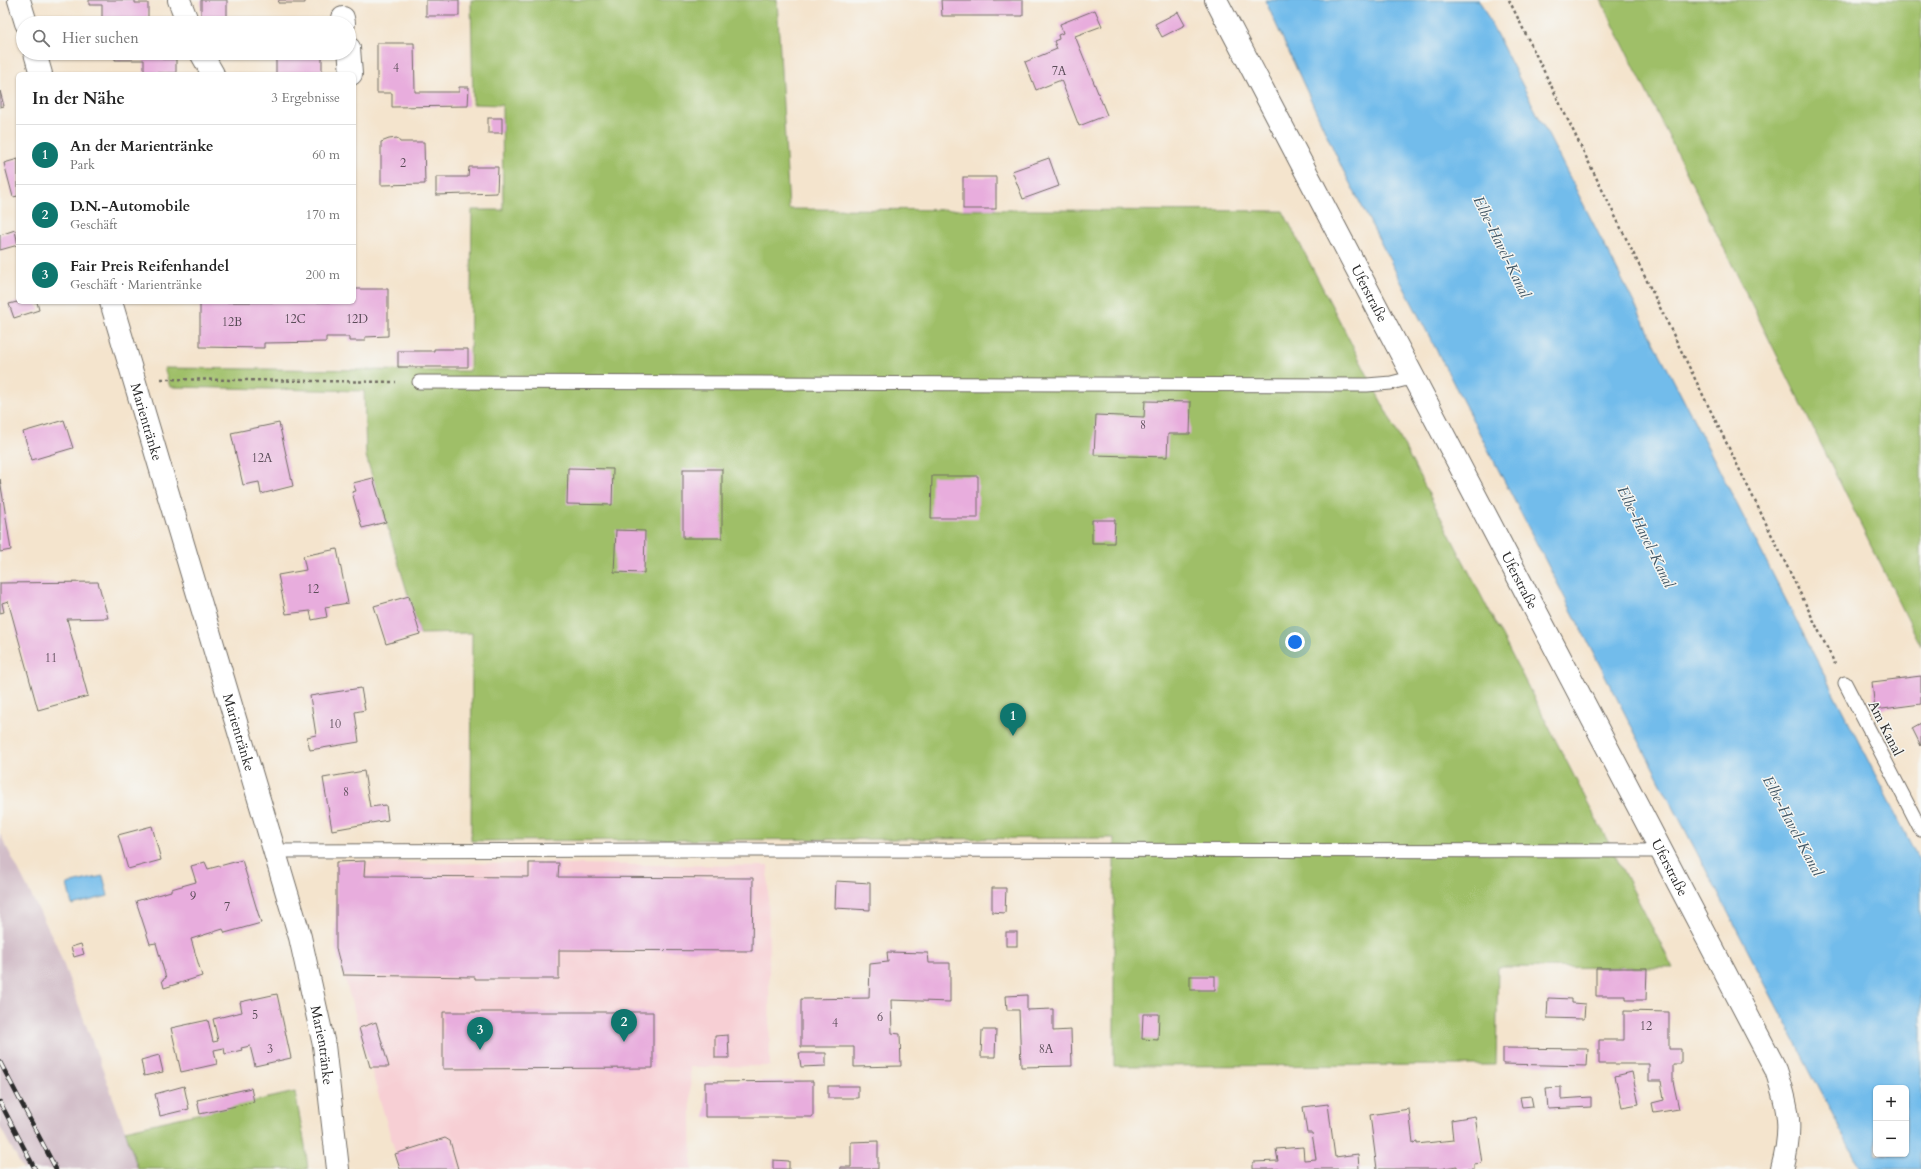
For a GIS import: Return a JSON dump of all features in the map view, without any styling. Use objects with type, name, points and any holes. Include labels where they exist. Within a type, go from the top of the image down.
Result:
[{"type":"street","points":[[19,0],[24,16]]},
{"type":"street","points":[[179,0],[185,16]]},
{"type":"street","name":"Uferstraße","points":[[1216,0],[1415,377],[1776,1070],[1785,1096],[1790,1119],[1788,1147],[1782,1169]]},
{"type":"street","points":[[37,60],[40,72]]},
{"type":"street","points":[[205,60],[212,72]]},
{"type":"street","points":[[350,60],[351,72]]},
{"type":"street","name":"Marientränke","points":[[112,304],[135,378],[300,937],[321,1031],[338,1169]]},
{"type":"lane","points":[[419,382],[1367,385],[1391,383],[1415,377]]},
{"type":"lane","name":"Am Kanal","points":[[1845,683],[1921,830]]},
{"type":"lane","points":[[275,851],[1662,851]]},
{"type":"path","points":[[1509,0],[1845,683]]},
{"type":"path","points":[[135,378],[419,382]]},
{"type":"shaded area","points":[[0,834],[56,944],[138,1169],[23,1169],[0,1127]]},
{"type":"shaded area","points":[[336,862],[768,866],[770,1066],[690,1067],[692,1169],[400,1169],[336,948]]},
{"type":"green space","points":[[471,0],[777,0],[789,209],[1283,211],[1673,968],[1498,967],[1496,1065],[1114,1066],[1114,838],[471,841],[472,633],[420,634],[366,456],[364,391],[170,387],[164,368],[470,371],[472,210],[503,210],[502,105],[473,104]]},
{"type":"green space","points":[[1601,0],[1921,0],[1921,646]]},
{"type":"green space","points":[[295,1092],[308,1169],[138,1169],[125,1130]]},
{"type":"water","name":"Elbe-Havel-Kanal","points":[[1265,0],[1479,0],[1921,864],[1921,1169],[1861,1169],[1342,168]]},
{"type":"water","points":[[103,876],[108,896],[72,905],[67,884]]},
{"type":"building","points":[[89,0],[135,0],[135,3],[148,3],[148,16],[102,16],[102,5],[89,5]]},
{"type":"building","points":[[201,0],[227,0],[227,16],[201,16]]},
{"type":"building","points":[[279,0],[305,0],[305,3],[278,3]]},
{"type":"building","points":[[426,0],[459,0],[459,16],[426,16]]},
{"type":"building","points":[[941,0],[1023,0],[1023,16],[942,16]]},
{"type":"building","points":[[1095,10],[1102,26],[1075,36],[1107,115],[1079,126],[1061,80],[1036,90],[1025,62],[1057,49],[1054,41],[1059,39],[1058,35],[1063,33],[1060,24]]},
{"type":"building","points":[[1178,12],[1185,25],[1162,37],[1155,24]]},
{"type":"building","points":[[377,43],[414,43],[415,92],[459,92],[459,87],[469,87],[468,106],[392,107],[392,93],[377,93]]},
{"type":"building","points":[[144,60],[176,60],[176,72],[144,72]]},
{"type":"building","points":[[276,60],[322,60],[322,72],[276,72]]},
{"type":"building","points":[[0,91],[4,106],[0,107]]},
{"type":"building","points":[[488,118],[502,118],[502,133],[488,133]]},
{"type":"building","points":[[397,138],[400,142],[424,142],[425,184],[381,185],[381,142]]},
{"type":"building","points":[[1049,158],[1059,186],[1023,199],[1012,171]]},
{"type":"building","points":[[16,160],[16,196],[13,197],[4,163]]},
{"type":"building","points":[[469,167],[498,167],[497,193],[436,195],[436,177],[468,177]]},
{"type":"building","points":[[963,177],[996,177],[996,209],[963,209]]},
{"type":"building","points":[[15,230],[16,246],[0,250],[0,235]]},
{"type":"building","points":[[356,289],[388,289],[388,336],[365,337],[365,341],[349,341],[349,337],[326,337],[326,342],[264,343],[264,348],[200,347],[200,304],[356,304]]},
{"type":"building","points":[[16,302],[16,304],[38,304],[39,310],[14,318],[9,304]]},
{"type":"building","points":[[434,349],[468,349],[468,367],[398,367],[398,351],[434,351]]},
{"type":"building","points":[[1145,401],[1191,402],[1190,434],[1168,434],[1167,457],[1094,455],[1096,415],[1144,417]]},
{"type":"building","points":[[64,420],[73,448],[32,460],[23,432]]},
{"type":"building","points":[[279,423],[293,486],[261,494],[259,482],[243,485],[231,433]]},
{"type":"building","points":[[568,468],[613,469],[612,505],[567,504]]},
{"type":"building","points":[[683,469],[722,469],[722,538],[683,538]]},
{"type":"building","points":[[932,476],[978,476],[978,518],[931,518]]},
{"type":"building","points":[[373,478],[386,522],[362,528],[352,492],[356,491],[353,483]]},
{"type":"building","points":[[0,479],[11,550],[0,552]]},
{"type":"building","points":[[1092,520],[1115,520],[1114,543],[1092,543]]},
{"type":"building","points":[[616,530],[645,531],[644,573],[614,572]]},
{"type":"building","points":[[337,549],[348,603],[325,607],[327,617],[312,620],[310,611],[286,614],[278,575],[306,570],[303,556]]},
{"type":"building","points":[[98,582],[108,618],[67,619],[88,696],[38,710],[8,601],[2,603],[4,612],[0,613],[0,583]]},
{"type":"building","points":[[409,596],[420,634],[386,644],[374,606]]},
{"type":"building","points":[[1921,676],[1921,704],[1875,710],[1872,682]]},
{"type":"building","points":[[361,688],[365,710],[355,712],[359,742],[310,750],[307,737],[316,735],[310,696]]},
{"type":"building","points":[[1921,723],[1921,746],[1912,728]]},
{"type":"building","points":[[364,771],[370,807],[386,805],[388,820],[332,830],[323,778]]},
{"type":"building","points":[[152,826],[161,860],[128,869],[118,835]]},
{"type":"building","points":[[242,860],[261,923],[225,933],[223,929],[191,939],[202,976],[164,988],[162,980],[166,978],[156,943],[150,944],[136,901],[196,882],[191,866],[205,862],[208,869]]},
{"type":"building","points":[[365,861],[364,876],[529,877],[529,863],[559,863],[558,877],[753,878],[752,951],[559,950],[559,979],[475,979],[475,977],[343,975],[336,948],[336,862]]},
{"type":"building","points":[[836,881],[870,883],[870,910],[835,908]]},
{"type":"building","points":[[992,888],[1006,888],[1005,913],[992,912]]},
{"type":"building","points":[[1006,932],[1017,932],[1017,946],[1006,946]]},
{"type":"building","points":[[81,944],[84,954],[74,957],[71,947]]},
{"type":"building","points":[[887,952],[928,953],[929,963],[950,963],[950,1002],[891,1000],[892,1033],[900,1034],[901,1066],[854,1067],[854,1047],[801,1047],[801,999],[869,998],[870,964],[888,962]]},
{"type":"building","points":[[1596,968],[1647,968],[1646,1000],[1626,1000],[1626,996],[1596,996]]},
{"type":"building","points":[[1190,976],[1215,976],[1215,990],[1190,990]]},
{"type":"building","points":[[277,994],[291,1058],[255,1066],[250,1046],[241,1048],[242,1050],[225,1054],[224,1048],[214,1050],[217,1064],[181,1072],[171,1028],[208,1020],[213,1042],[218,1041],[213,1019],[242,1012],[240,1002]]},
{"type":"building","points":[[1027,995],[1027,1010],[1053,1009],[1053,1031],[1071,1030],[1072,1066],[1021,1067],[1019,1010],[1007,1010],[1006,996]]},
{"type":"building","points":[[1548,998],[1572,999],[1572,1003],[1585,1004],[1584,1019],[1547,1018]]},
{"type":"building","points":[[1624,1011],[1669,1012],[1669,1049],[1681,1049],[1681,1064],[1673,1064],[1673,1081],[1679,1109],[1654,1113],[1652,1103],[1664,1100],[1661,1081],[1649,1081],[1649,1064],[1599,1064],[1599,1040],[1624,1040]]},
{"type":"building","points":[[443,1012],[653,1012],[653,1068],[443,1069]]},
{"type":"building","points":[[1143,1014],[1159,1014],[1158,1040],[1142,1039]]},
{"type":"building","points":[[376,1022],[389,1067],[370,1067],[359,1028]]},
{"type":"building","points":[[982,1030],[996,1030],[995,1057],[981,1057]]},
{"type":"building","points":[[728,1035],[729,1058],[715,1058],[715,1036]]},
{"type":"building","points":[[1503,1048],[1588,1049],[1587,1066],[1503,1064]]},
{"type":"building","points":[[799,1053],[826,1053],[826,1066],[801,1067]]},
{"type":"building","points":[[159,1055],[163,1072],[144,1076],[141,1060]]},
{"type":"building","points":[[1632,1072],[1639,1104],[1622,1107],[1615,1076]]},
{"type":"building","points":[[813,1081],[813,1117],[705,1117],[705,1082]]},
{"type":"building","points":[[184,1086],[189,1109],[160,1116],[155,1094]]},
{"type":"building","points":[[828,1086],[858,1086],[858,1098],[828,1098]]},
{"type":"building","points":[[1561,1087],[1561,1099],[1591,1097],[1591,1107],[1548,1109],[1546,1088]]},
{"type":"building","points":[[251,1088],[254,1102],[200,1114],[197,1100]]},
{"type":"building","points":[[1531,1096],[1533,1106],[1522,1107],[1520,1097]]},
{"type":"building","points":[[1328,1104],[1335,1157],[1358,1154],[1359,1169],[1253,1169],[1253,1162],[1278,1161],[1276,1149],[1303,1147],[1304,1160],[1316,1159],[1312,1133],[1307,1133],[1303,1107]]},
{"type":"building","points":[[1409,1109],[1413,1143],[1417,1142],[1417,1144],[1453,1140],[1451,1120],[1475,1116],[1482,1163],[1474,1164],[1474,1169],[1457,1169],[1457,1166],[1439,1169],[1377,1169],[1370,1115]]},
{"type":"building","points":[[445,1138],[450,1141],[458,1169],[400,1169],[395,1154]]},
{"type":"building","points":[[878,1141],[878,1169],[840,1169],[840,1167],[851,1167],[851,1142]]},
{"type":"building","points":[[773,1160],[789,1161],[789,1169],[773,1169]]},
{"type":"railway","points":[[0,1062],[56,1169]]},
{"type":"railway","points":[[0,1102],[35,1169]]},
{"type":"place","name":"An der Marientränke","points":[[1013,736]]},
{"type":"place","name":"D.N.-Automobile","points":[[624,1042]]},
{"type":"place","name":"Fair Preis Reifenhandel","points":[[480,1050]]}]
